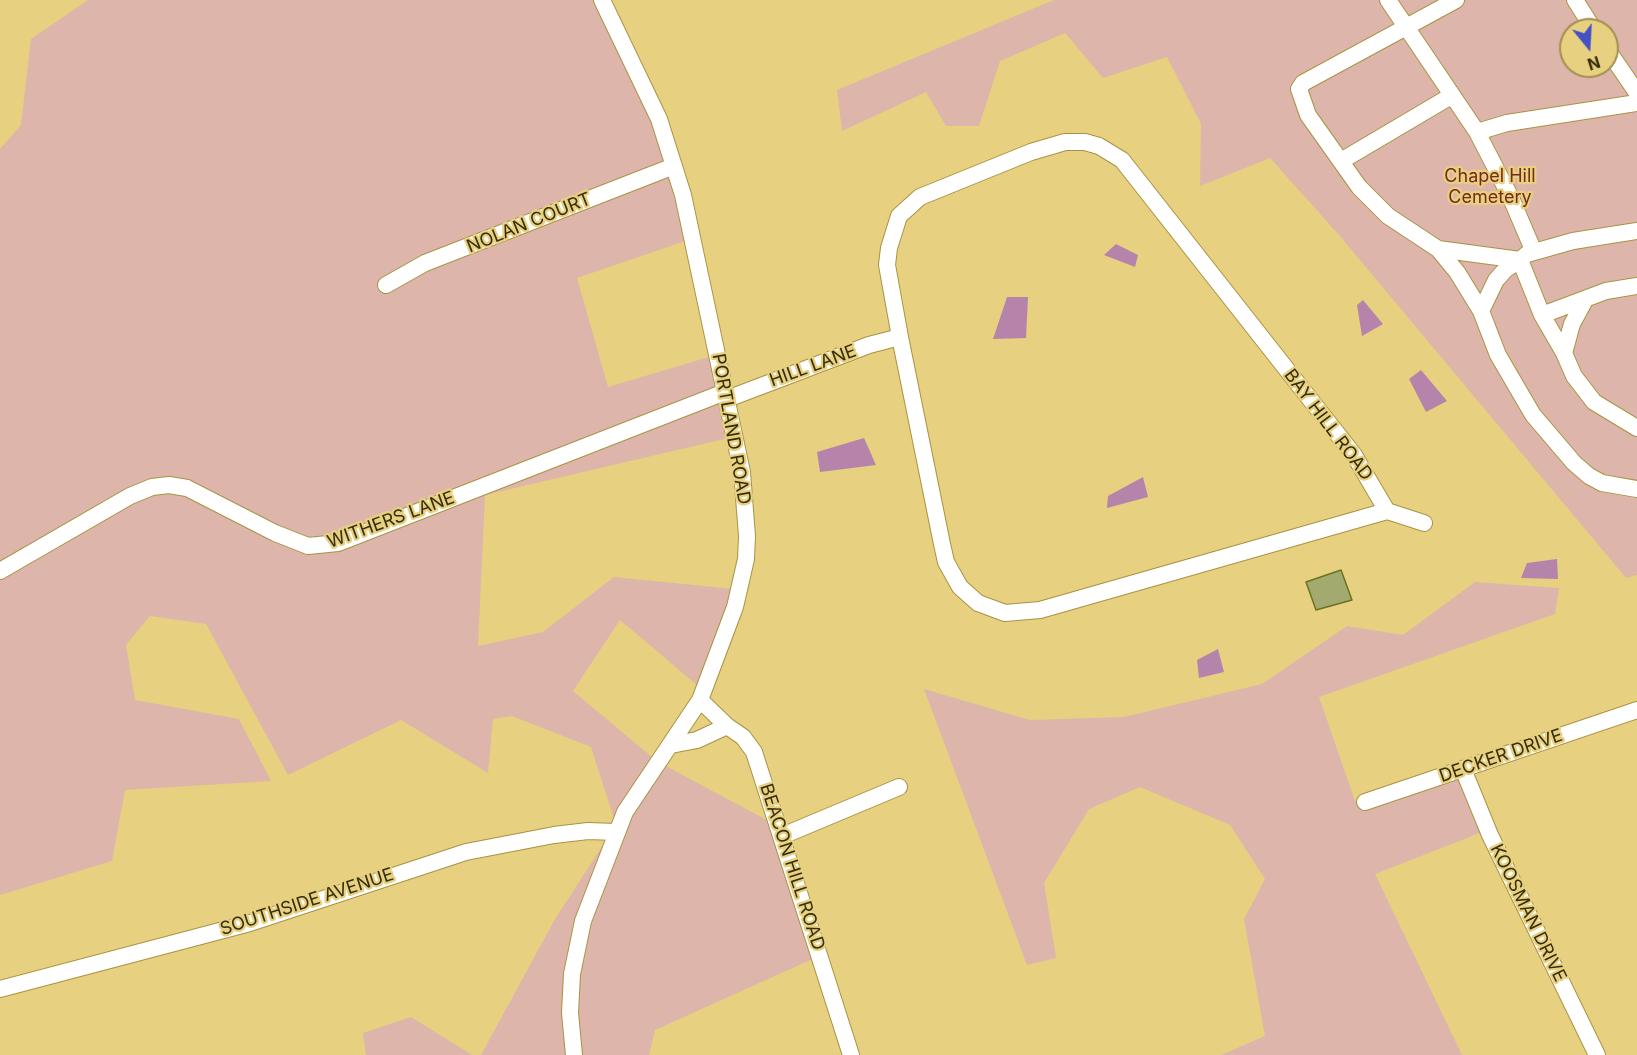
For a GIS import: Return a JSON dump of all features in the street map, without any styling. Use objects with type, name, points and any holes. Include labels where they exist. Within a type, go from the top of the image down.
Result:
[{"type":"street","name":"PORTLAND ROAD","points":[[574,1055],[570,1013],[575,951],[583,921],[616,832],[637,794],[700,700],[735,607],[746,559],[745,500],[726,396],[683,195],[658,119],[602,0]]},
{"type":"street","points":[[1388,0],[1477,132],[1511,198],[1542,315],[1575,376],[1594,402],[1637,428]]},
{"type":"street","points":[[1456,0],[1303,83],[1299,89],[1308,115],[1341,161],[1381,210],[1407,231],[1438,249],[1457,272],[1481,311],[1498,355],[1518,391],[1553,441],[1589,476],[1614,487],[1637,489]]},
{"type":"street","points":[[1575,0],[1586,18]]},
{"type":"street","points":[[1619,67],[1637,93]]},
{"type":"street","points":[[1341,161],[1451,96]]},
{"type":"street","points":[[1477,132],[1507,123],[1637,103]]},
{"type":"street","name":"BAY HILL ROAD","points":[[1073,142],[1099,146],[1122,160],[1354,455],[1387,511],[1040,610],[1005,613],[992,609],[965,592],[954,579],[946,562],[900,337],[887,265],[893,231],[904,210],[920,197],[944,186],[1031,152],[1073,142]]},
{"type":"street","name":"NOLAN COURT","points":[[386,285],[425,263],[674,166]]},
{"type":"street","points":[[1438,249],[1527,256],[1601,235],[1637,231]]},
{"type":"street","points":[[1481,311],[1496,279],[1527,256]]},
{"type":"street","points":[[1542,315],[1606,291],[1637,286]]},
{"type":"street","points":[[1564,353],[1572,324],[1585,300]]},
{"type":"street","name":"HILL LANE","points":[[726,396],[869,345],[900,337]]},
{"type":"street","name":"WITHERS LANE","points":[[0,571],[130,496],[152,487],[169,485],[187,488],[308,546],[338,543],[726,396]]},
{"type":"street","points":[[1387,511],[1424,523]]},
{"type":"street","name":"BEACON HILL ROAD","points":[[700,700],[727,726],[743,736],[754,752],[851,1055]]},
{"type":"street","name":"DECKER DRIVE","points":[[1365,802],[1637,710]]},
{"type":"street","points":[[671,745],[697,740],[727,726]]},
{"type":"street","name":"KOOSMAN DRIVE","points":[[1463,769],[1490,835],[1597,1055]]},
{"type":"street","points":[[782,836],[899,787]]},
{"type":"street","name":"SOUTHSIDE AVENUE","points":[[0,989],[250,923],[466,852],[554,835],[588,831],[616,832]]},
{"type":"green space","points":[[88,0],[600,0],[672,148],[691,239],[577,278],[608,387],[719,354],[737,436],[485,495],[478,646],[543,632],[614,577],[744,590],[704,691],[620,620],[573,691],[658,762],[778,826],[817,957],[655,1030],[649,1055],[481,1055],[555,919],[616,825],[591,747],[512,716],[493,719],[488,773],[401,720],[288,775],[206,624],[150,616],[126,645],[135,700],[239,719],[271,781],[125,790],[112,861],[0,895],[0,149],[21,125],[31,39]]},
{"type":"green space","name":"Chapel Hill Cemetery","points":[[1054,0],[1637,0],[1637,575],[1626,578],[1339,235],[1270,158],[1200,186],[1201,124],[1167,57],[1103,78],[1065,33],[1000,61],[979,126],[946,126],[926,92],[842,131],[837,90]]},
{"type":"green space","points":[[1475,582],[1559,588],[1555,614],[1319,697],[1355,801],[1461,776],[1485,831],[1375,874],[1462,1055],[1221,1055],[1265,1036],[1244,919],[1265,879],[1230,825],[1140,787],[1089,809],[1044,883],[1056,958],[1027,965],[924,689],[1030,720],[1124,717],[1262,684],[1347,626],[1403,635]]},
{"type":"green space","points":[[411,1017],[472,1055],[366,1055],[363,1033]]},
{"type":"shaded area","points":[[1116,244],[1138,255],[1135,267],[1104,255]]},
{"type":"shaded area","points":[[1007,297],[1028,297],[1026,338],[993,339]]},
{"type":"shaded area","points":[[1363,300],[1383,324],[1362,336],[1357,305]]},
{"type":"shaded area","points":[[1421,370],[1447,401],[1426,412],[1409,379]]},
{"type":"shaded area","points":[[864,438],[876,465],[820,472],[817,452]]},
{"type":"shaded area","points":[[1143,477],[1148,497],[1107,508],[1108,496]]},
{"type":"shaded area","points":[[1557,559],[1558,579],[1521,578],[1527,563]]},
{"type":"shaded area","points":[[1218,649],[1224,672],[1199,678],[1197,660]]},
{"type":"building","points":[[1341,570],[1352,600],[1316,610],[1306,582]]}]
